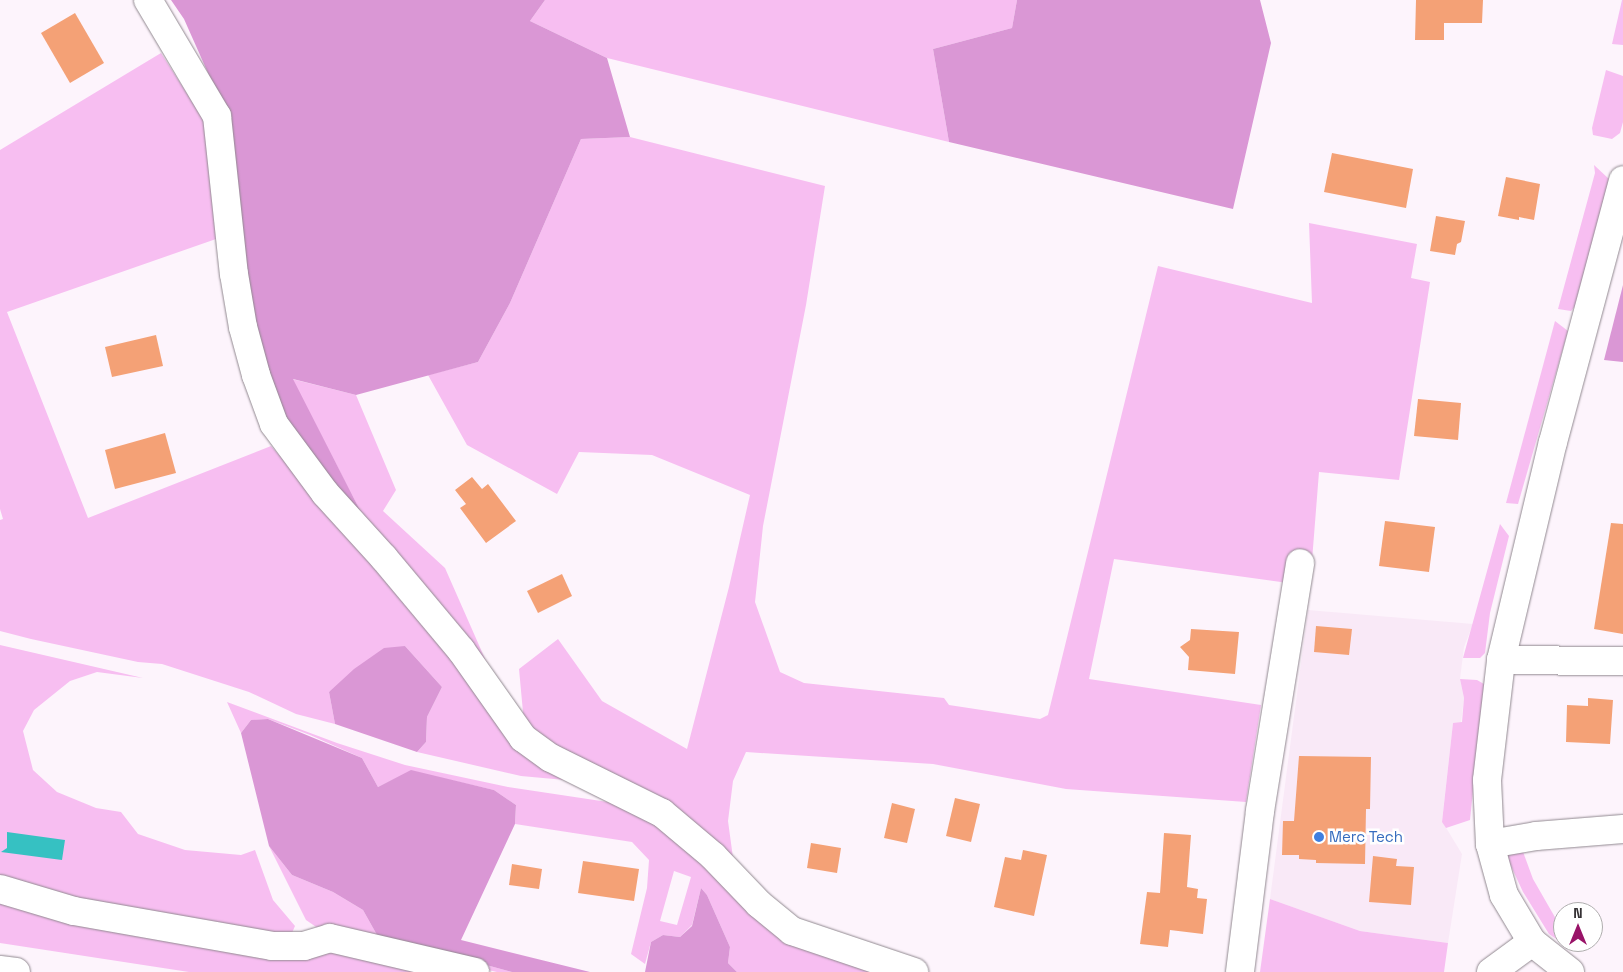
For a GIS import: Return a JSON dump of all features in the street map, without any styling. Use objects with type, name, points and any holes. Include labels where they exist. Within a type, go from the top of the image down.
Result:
[{"type":"street","points":[[148,0],[217,116],[234,274],[243,327],[256,375],[274,424],[325,494],[384,558],[461,650],[523,738],[551,758],[662,812],[713,856],[759,904],[792,931],[909,972]]},
{"type":"street","points":[[1570,972],[1532,942],[1504,895],[1490,844],[1487,780],[1500,660],[1553,442],[1623,180]]},
{"type":"street","points":[[1240,972],[1260,811],[1300,563]]},
{"type":"street","points":[[1500,660],[1623,661]]},
{"type":"street","points":[[1490,844],[1536,836],[1623,829]]},
{"type":"street","points":[[0,889],[74,911],[272,946],[304,946],[330,938],[475,972]]},
{"type":"street","points":[[1490,972],[1532,942]]},
{"type":"street","points":[[0,970],[16,972]]},
{"type":"shaded area","points":[[171,0],[545,0],[530,21],[607,58],[630,137],[581,139],[510,303],[478,362],[356,395],[293,379],[367,524],[286,432],[255,333],[220,100],[184,19]]},
{"type":"shaded area","points":[[545,0],[1017,0],[1012,28],[933,49],[949,142],[607,58],[530,21]]},
{"type":"shaded area","points":[[1017,0],[1260,0],[1271,43],[1233,209],[949,142],[933,49],[1012,28]]},
{"type":"shaded area","points":[[1622,0],[1623,45],[1612,44]]},
{"type":"shaded area","points":[[161,53],[204,120],[216,239],[7,312],[88,518],[271,446],[570,778],[565,780],[521,776],[417,752],[426,742],[427,717],[442,687],[405,646],[329,692],[335,724],[296,714],[249,692],[162,664],[138,662],[0,631],[0,520],[3,519],[0,509],[0,150]]},
{"type":"shaded area","points":[[1606,70],[1623,76],[1623,122],[1620,133],[1612,139],[1593,135],[1592,128]]},
{"type":"shaded area","points":[[630,137],[825,186],[806,305],[763,526],[755,602],[780,672],[804,683],[944,698],[949,705],[1040,719],[1048,715],[1158,266],[1312,303],[1309,223],[1417,244],[1411,278],[1430,282],[1399,480],[1319,472],[1310,586],[1114,559],[1089,679],[1261,705],[1246,802],[1066,789],[933,764],[746,752],[733,781],[728,821],[734,865],[545,742],[524,723],[519,669],[558,639],[602,701],[687,749],[729,587],[750,495],[652,455],[579,452],[557,494],[467,445],[428,375],[478,362],[510,303],[581,139]]},
{"type":"shaded area","points":[[1594,165],[1609,179],[1577,304],[1571,311],[1558,309],[1595,173]]},
{"type":"shaded area","points":[[1623,285],[1623,362],[1604,360]]},
{"type":"shaded area","points":[[1555,321],[1568,331],[1518,504],[1506,503]]},
{"type":"shaded area","points":[[292,379],[356,395],[396,490],[383,511],[445,568],[497,686],[367,524]]},
{"type":"shaded area","points":[[1500,524],[1509,536],[1490,613],[1485,653],[1480,658],[1463,658]]},
{"type":"shaded area","points":[[1308,610],[1473,624],[1464,647],[1460,679],[1464,698],[1461,723],[1453,723],[1442,821],[1462,854],[1448,943],[1360,931],[1270,899]]},
{"type":"shaded area","points":[[0,645],[143,678],[97,672],[70,681],[34,710],[23,731],[33,770],[57,792],[96,808],[121,812],[138,834],[185,850],[241,855],[255,850],[273,900],[295,926],[288,942],[116,914],[0,879]]},
{"type":"shaded area","points":[[405,646],[442,687],[427,717],[426,742],[417,752],[335,724],[329,692],[354,669],[384,648]]},
{"type":"shaded area","points":[[1460,679],[1477,680],[1484,684],[1470,820],[1446,828],[1442,822],[1453,723],[1462,722],[1464,698]]},
{"type":"shaded area","points":[[227,702],[337,743],[405,765],[508,787],[621,804],[648,817],[723,880],[882,972],[737,972],[728,963],[730,947],[707,895],[701,888],[692,925],[680,937],[663,935],[651,942],[645,964],[631,954],[647,888],[649,860],[632,842],[515,824],[516,805],[494,790],[411,771],[378,787],[362,758],[268,719],[251,720],[241,733]],"holes":[[[674,871],[691,877],[677,925],[660,921]]]},
{"type":"shaded area","points":[[268,719],[362,758],[378,787],[411,770],[494,790],[516,805],[515,824],[461,940],[590,972],[512,972],[377,935],[363,910],[333,892],[292,875],[269,846],[241,733],[251,720]]},
{"type":"shaded area","points":[[269,846],[292,875],[333,892],[363,910],[377,935],[512,972],[497,972],[322,931],[306,920]]},
{"type":"shaded area","points":[[1522,849],[1533,879],[1553,914],[1553,937],[1549,934],[1523,892],[1505,853]]},
{"type":"shaded area","points":[[701,888],[707,895],[730,947],[728,963],[737,972],[645,972],[651,942],[663,935],[680,937],[692,926]]},
{"type":"shaded area","points":[[0,897],[317,949],[430,972],[189,972],[0,943]]},
{"type":"shaded area","points":[[1270,899],[1360,931],[1448,943],[1444,972],[1260,972]]},
{"type":"water","points":[[7,832],[65,840],[62,860],[1,852],[7,848]]},
{"type":"building","points":[[1416,0],[1483,0],[1482,23],[1444,23],[1444,40],[1415,40]]},
{"type":"building","points":[[75,13],[104,63],[70,83],[41,33]]},
{"type":"building","points":[[1332,153],[1413,169],[1406,208],[1324,192]]},
{"type":"building","points":[[1506,177],[1540,184],[1534,220],[1519,217],[1519,220],[1498,216]]},
{"type":"building","points":[[1436,216],[1465,221],[1461,242],[1457,244],[1455,255],[1430,251]]},
{"type":"building","points":[[156,335],[163,366],[112,377],[105,347]]},
{"type":"building","points":[[1418,399],[1461,403],[1458,440],[1414,436]]},
{"type":"building","points":[[165,433],[176,473],[115,489],[105,450]]},
{"type":"building","points":[[472,477],[482,489],[488,484],[516,521],[486,543],[460,508],[466,504],[455,490]]},
{"type":"building","points":[[1385,521],[1435,527],[1429,572],[1379,566]]},
{"type":"building","points":[[1611,523],[1623,524],[1623,634],[1594,629]]},
{"type":"building","points":[[562,574],[572,596],[538,613],[527,591]]},
{"type":"building","points":[[1316,626],[1352,629],[1349,655],[1314,652]]},
{"type":"building","points":[[1191,629],[1239,632],[1235,674],[1188,670],[1189,657],[1180,647],[1190,640]]},
{"type":"building","points":[[1588,698],[1613,700],[1610,744],[1566,742],[1567,705],[1588,706]]},
{"type":"building","points":[[1299,756],[1371,757],[1370,809],[1366,809],[1365,864],[1316,863],[1316,860],[1299,859],[1299,855],[1282,855],[1283,821],[1294,821]]},
{"type":"building","points":[[955,798],[980,804],[971,842],[946,836]]},
{"type":"building","points":[[892,803],[915,809],[907,843],[884,838]]},
{"type":"building","points":[[1164,833],[1191,835],[1187,887],[1198,889],[1197,898],[1207,899],[1203,934],[1170,930],[1168,947],[1140,944],[1147,892],[1160,893]]},
{"type":"building","points":[[811,843],[841,848],[837,873],[807,868]]},
{"type":"building","points":[[1023,850],[1047,855],[1034,916],[994,907],[1005,857],[1021,860]]},
{"type":"building","points":[[1373,856],[1397,859],[1396,866],[1414,867],[1411,905],[1369,902]]},
{"type":"building","points":[[583,861],[639,869],[634,901],[578,893]]},
{"type":"building","points":[[512,864],[542,869],[539,889],[509,885]]},
{"type":"place","name":"Merc Tech","points":[[1319,837]]}]
